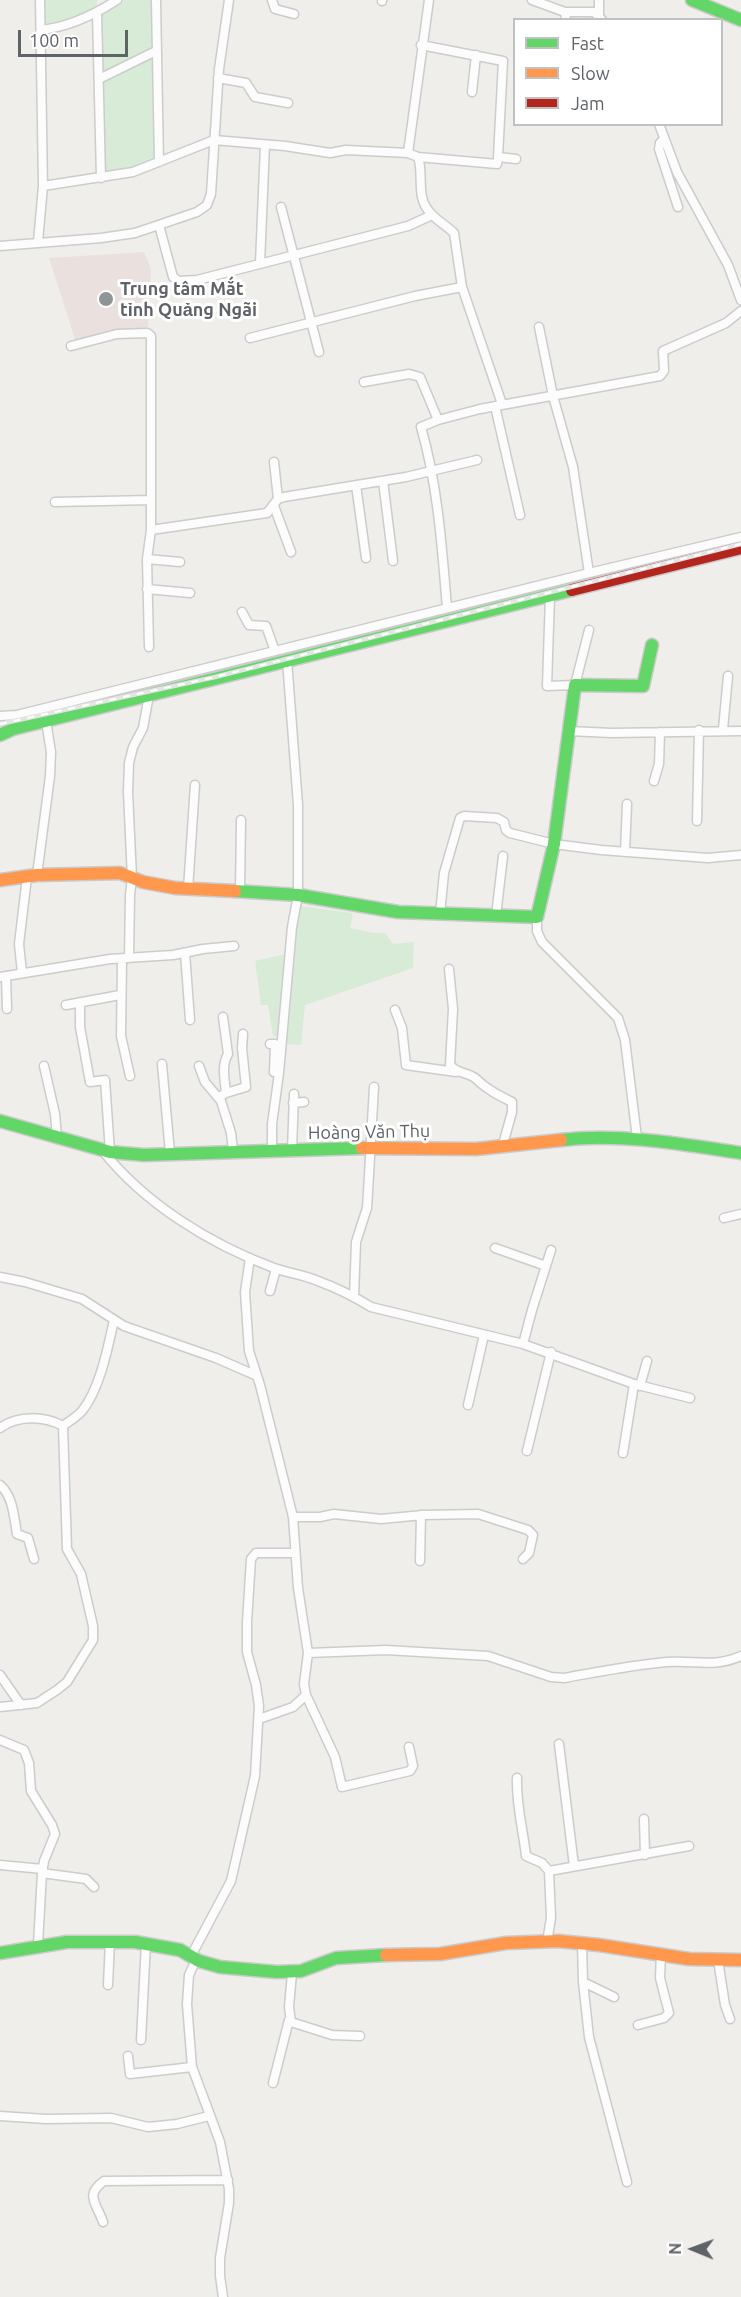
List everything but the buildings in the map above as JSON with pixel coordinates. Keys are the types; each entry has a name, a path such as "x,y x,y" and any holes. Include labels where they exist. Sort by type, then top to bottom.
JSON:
{"street":[{"path":"38,242 43,186 40,0"},
{"path":"41,30 52,29 97,13 117,0"},
{"path":"156,0 159,162"},
{"path":"0,246 135,233 197,212 207,206 211,194 218,78 229,0"},
{"path":"272,0 274,9 294,14"},
{"path":"408,153 421,45 429,0"},
{"path":"532,0 566,16 594,12 601,18"},
{"path":"599,0 601,18"},
{"path":"692,0 741,20"},
{"path":"97,13 101,178"},
{"path":"43,186 133,172 214,140 330,153 346,150 408,153 418,157 497,164 504,62 421,45"},
{"path":"99,79 156,51"},
{"path":"472,92 476,55"},
{"path":"218,78 246,83 255,97 288,103"},
{"path":"660,126 677,172 728,265 741,300"},
{"path":"664,139 659,149 678,207"},
{"path":"260,263 265,145"},
{"path":"418,157 421,167 421,197 424,205 432,215 454,232 462,287 498,405 520,515"},
{"path":"498,159 516,159"},
{"path":"281,207 319,352"},
{"path":"159,225 173,277 179,281 197,280 408,226 432,215"},
{"path":"250,338 415,296 462,287"},
{"path":"447,608 442,545 431,470 421,427 438,420 498,405 660,376 664,371 663,351 726,323 740,314"},
{"path":"539,327 553,396 573,467 589,573"},
{"path":"71,346 117,334 149,333 151,339 151,530 147,559 149,647"},
{"path":"364,382 409,374 420,377 438,420"},
{"path":"151,530 267,513 276,503 477,460"},
{"path":"274,462 276,503 291,552"},
{"path":"383,481 393,561"},
{"path":"356,485 366,558"},
{"path":"55,502 151,500"},
{"path":"0,716 17,715 741,537"},
{"path":"0,735 46,721 287,660 741,548"},
{"path":"147,559 180,562"},
{"path":"147,589 190,592"},
{"path":"550,596 547,686 643,686 652,645"},
{"path":"242,612 249,625 266,626 275,651"},
{"path":"590,630 575,685 554,844 537,917 537,932 542,942 618,1018 625,1040 637,1138"},
{"path":"272,1150 272,1124 279,1073 291,927 298,895 298,805 287,660"},
{"path":"723,729 728,676"},
{"path":"130,1076 121,1036 120,995 132,878 129,763 133,747 147,715 149,696"},
{"path":"22,972 19,944 50,776 51,752 46,721"},
{"path":"568,731 660,732 723,729 741,731"},
{"path":"697,821 699,730"},
{"path":"654,781 659,764 660,732"},
{"path":"189,889 195,786"},
{"path":"625,852 627,804"},
{"path":"440,914 444,873 460,818 464,816 497,818 504,822 506,830 510,833 554,844 708,858 741,855"},
{"path":"240,891 241,820"},
{"path":"496,916 503,856"},
{"path":"0,880 32,876 120,873 175,888 298,895 398,912 537,917"},
{"path":"7,1009 3,976 110,959 185,953 234,946"},
{"path":"185,953 190,1020"},
{"path":"449,969 453,1009 450,1063 457,1072"},
{"path":"66,1005 120,995"},
{"path":"81,1003 80,1027 90,1082 105,1080 106,1150 115,1166 146,1196 186,1224 250,1258 276,1269 319,1281 371,1307 523,1344 637,1385 690,1398"},
{"path":"395,1010 402,1028 406,1065 457,1072 475,1078 480,1085 512,1102 512,1112 502,1148"},
{"path":"223,1017 228,1054 225,1059 223,1095 233,1151"},
{"path":"199,1066 211,1092 223,1095 246,1087 243,1034"},
{"path":"270,1044 275,1044 274,1072 279,1073"},
{"path":"162,1064 170,1153"},
{"path":"44,1066 57,1137"},
{"path":"354,1297 356,1242 367,1208 374,1087"},
{"path":"292,1150 293,1098 304,1102"},
{"name":"Hoàng Văn Thụ","path":"1,1123 106,1150 144,1155 371,1148 502,1148 592,1137 637,1138 741,1153"},
{"path":"724,1218 741,1214"},
{"path":"495,1248 546,1266"},
{"path":"523,1344 551,1250"},
{"path":"250,1258 245,1292 249,1351 260,1385 293,1517 294,1553 308,1653 304,1684 306,1695 335,1757 342,1787 410,1771 413,1766 409,1747"},
{"path":"270,1291 276,1269"},
{"path":"0,1277 82,1299 124,1326 216,1358 255,1375"},
{"path":"63,1426 83,1410 90,1397 103,1364 114,1320"},
{"path":"468,1405 484,1335"},
{"path":"527,1451 550,1352"},
{"path":"623,1453 637,1385 646,1361"},
{"path":"0,1428 9,1422 28,1418 46,1419 63,1426"},
{"path":"0,1707 37,1702 57,1690 67,1682 93,1640 93,1626 81,1574 67,1549 63,1426"},
{"path":"0,1485 5,1489 12,1505 17,1534 28,1538 34,1559"},
{"path":"293,1517 320,1517 334,1514 381,1519 421,1515 478,1514 528,1530 533,1535 533,1540 530,1553 523,1559"},
{"path":"420,1561 421,1515"},
{"path":"223,2297 220,2258 229,2203 228,2180 220,2142 192,2067 187,2004 189,1974 194,1958 231,1881 255,1776 259,1719 256,1685 247,1652 246,1622 251,1559 256,1553 294,1553"},
{"path":"308,1653 386,1650 488,1656 551,1677 564,1678 674,1662 722,1664 741,1656"},
{"path":"0,1675 21,1705"},
{"path":"259,1719 293,1707 306,1695"},
{"path":"0,1740 24,1749 29,1763 30,1787 33,1797 54,1829 54,1839 42,1871 38,1944"},
{"path":"559,1744 574,1866"},
{"path":"517,1778 517,1805 523,1826 526,1856 542,1863 549,1871 551,1918 547,1942"},
{"path":"644,1820 645,1855"},
{"path":"549,1871 688,1846"},
{"path":"0,1865 86,1879 94,1887"},
{"path":"108,1985 110,1941"},
{"path":"0,1953 38,1944 110,1941 146,1943 183,1950 194,1958 231,1969 292,1973 334,1958 462,1952 515,1942 582,1943 684,1958 741,1960"},
{"path":"141,2040 146,1943"},
{"path":"582,1943 583,1982 589,2037 627,2182"},
{"path":"638,2025 664,2018 669,2013 662,1988 661,1953"},
{"path":"718,1960 725,2005 730,2019"},
{"path":"273,2082 289,2020 292,1973"},
{"path":"583,1982 614,1997"},
{"path":"289,2020 296,2025 332,2035 360,2036"},
{"path":"128,2056 130,2074 192,2067"},
{"path":"0,2116 46,2119 111,2118 148,2127 177,2124 209,2116"},
{"path":"103,2222 92,2196 94,2190 104,2181 228,2180"}],"shaded area":[{"name":"Trung tâm Mắt tỉnh Quảng Ngãi","path":"144,252 151,269 148,329 76,342 49,258"}],"green space":[{"path":"37,0 97,0 97,12 118,0 156,0 159,162 154,168 141,175 101,178 97,14 50,33 41,30"},
{"path":"299,906 353,913 350,928 385,933 393,944 414,942 413,968 305,1005 301,1045 287,1044"},
{"path":"286,954 280,1036 273,1036 268,1005 261,1005 255,961"}],"railway":[{"path":"0,724 215,677 741,544"}],"traffic: fast":[{"path":"692,0 741,20"},
{"path":"0,735 13,729 572,590"},
{"path":"235,891 298,895 398,912 537,917 554,844 575,685 643,686 652,645"},
{"path":"0,1121 110,1152 144,1155 362,1148"},
{"path":"561,1140 629,1139 741,1153"},
{"path":"0,1953 67,1942 135,1942 180,1950 199,1961 220,1967 277,1972 301,1971 336,1958 386,1955"}],"traffic: slow":[{"path":"0,880 37,875 120,873 143,882 175,888 235,891"},
{"path":"362,1148 476,1149 561,1140"},
{"path":"386,1955 440,1954 506,1943 558,1941 689,1959 741,1960"}],"traffic: jam":[{"path":"572,590 741,548"}],"place":[{"name":"Trung tâm Mắt tỉnh Quảng Ngãi","path":"106,299"}]}
